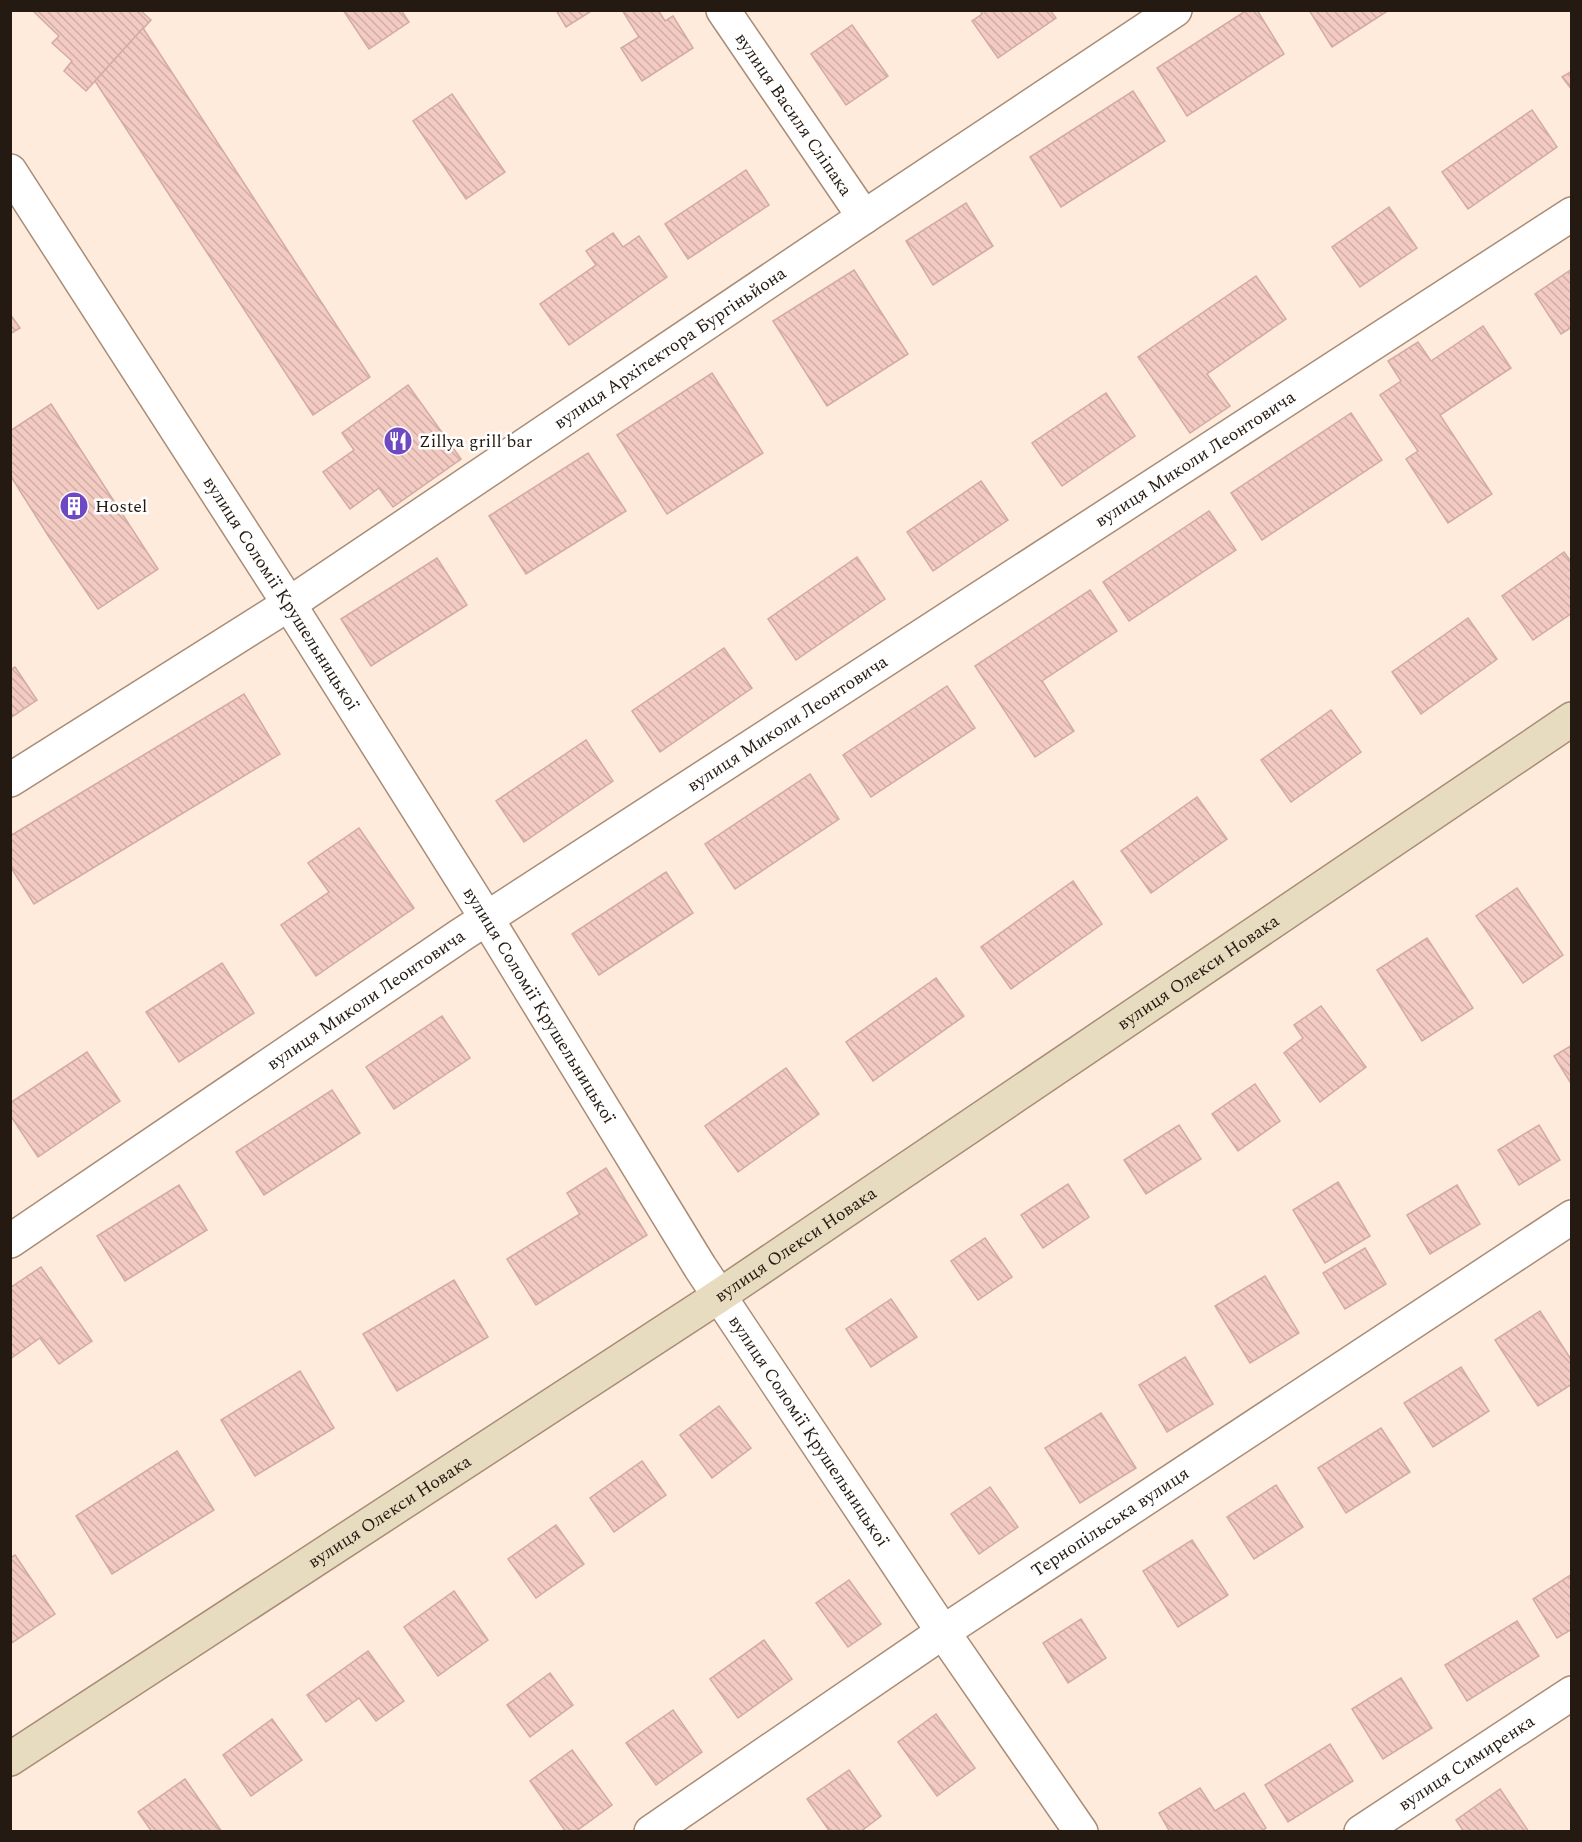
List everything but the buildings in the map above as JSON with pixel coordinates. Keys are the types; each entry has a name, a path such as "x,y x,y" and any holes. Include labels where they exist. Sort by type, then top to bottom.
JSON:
{"main road":[{"name":"вулиця Олекси Новака","path":"10,1759 719,1296 1572,719"}],"street":[{"name":"вулиця Василя Сліпака","path":"723,10 864,217"},
{"name":"вулиця Архітектора Бургіньйона","path":"10,780 289,604 1175,10"},
{"name":"вулиця Соломії Крушельницької","path":"10,171 289,604 487,919 719,1296 943,1632 1081,1832"},
{"name":"вулиця Миколи Леонтовича","path":"10,1241 461,935 1572,214"},
{"name":"Тернопільська вулиця","path":"651,1832 943,1632 1572,1217"},
{"name":"вулиця Симиренка","path":"1361,1832 1572,1693"}],"place":[{"name":"Zillya grill bar","path":"398,441"},
{"name":"Hostel","path":"74,506"}]}
